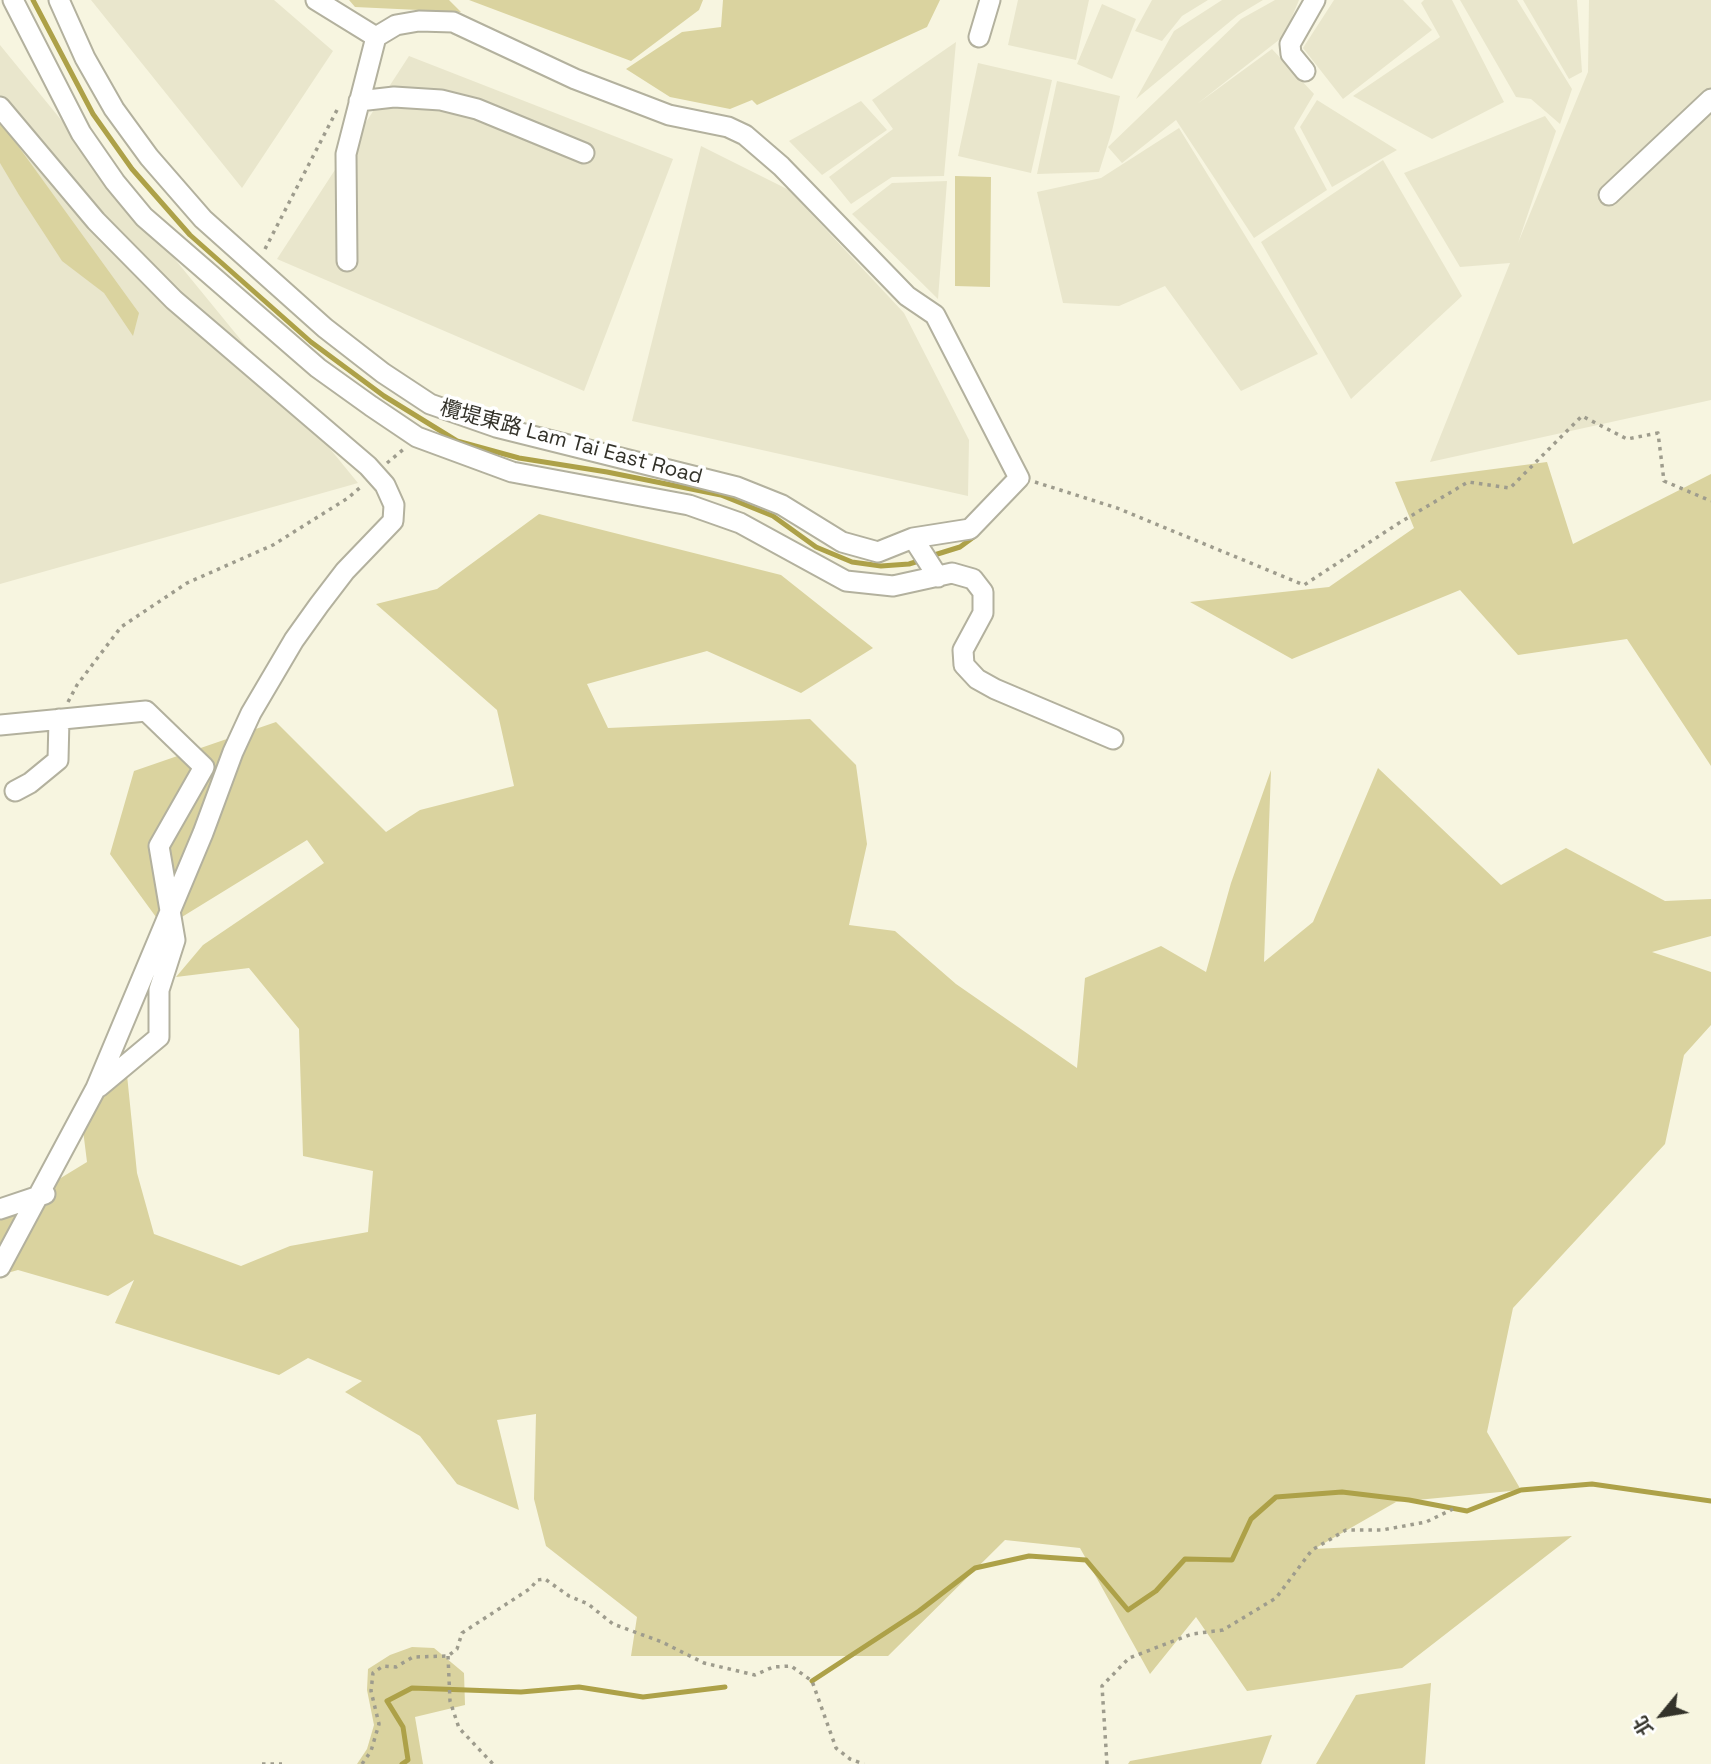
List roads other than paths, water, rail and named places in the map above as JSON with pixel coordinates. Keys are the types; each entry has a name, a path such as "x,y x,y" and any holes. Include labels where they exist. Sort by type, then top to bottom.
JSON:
{"street":[{"path":"13,0 81,133 115,182 145,217 318,368 417,437 512,472 688,505 740,523 846,581 893,586 936,573 952,573 973,579 983,592 983,614 963,650 964,665 976,679 1113,739"},
{"name":"欖堤東路 Lam Tai East Road","path":"59,0 85,58 114,109 149,157 203,219 325,328 383,373 430,404 496,427 737,488 782,505 842,542 878,552 918,545 970,529 1019,478 935,315 907,296 781,166 745,135 728,127 669,115 575,79 453,22 419,21 396,25 376,37"},
{"path":"316,0 376,37 345,154 347,261"},
{"path":"979,37 990,0"},
{"path":"1305,71 1291,54 1290,44 1315,0"},
{"path":"359,101 394,97 441,100 477,109 584,153"},
{"path":"1609,195 1711,99"},
{"path":"0,107 96,221 174,300 368,466 385,485 394,505 393,521 345,571 319,605 288,649 251,713 96,1087 0,1267"},
{"path":"918,545 936,573"},
{"path":"0,725 146,711 204,767 159,846 175,940 159,990 159,1037 96,1089 67,1163 47,1194 0,1209"},
{"path":"15,791 30,783 58,760 59,719"}],"waterway":[{"path":"33,0 93,114 132,169 190,235 311,342 384,396 457,441 519,458 721,495 773,516 816,547 852,562 881,566 922,560"},
{"path":"931,556 960,547 975,536"},
{"path":"812,1681 919,1611 975,1568 1029,1556 1086,1560 1128,1610 1156,1591 1185,1559 1232,1560 1251,1519 1276,1497 1342,1492 1409,1500 1467,1511 1521,1490 1592,1484 1711,1501"},
{"path":"402,1764 408,1760 403,1727 387,1701 412,1688 521,1692 579,1687 643,1697 725,1687"}]}
